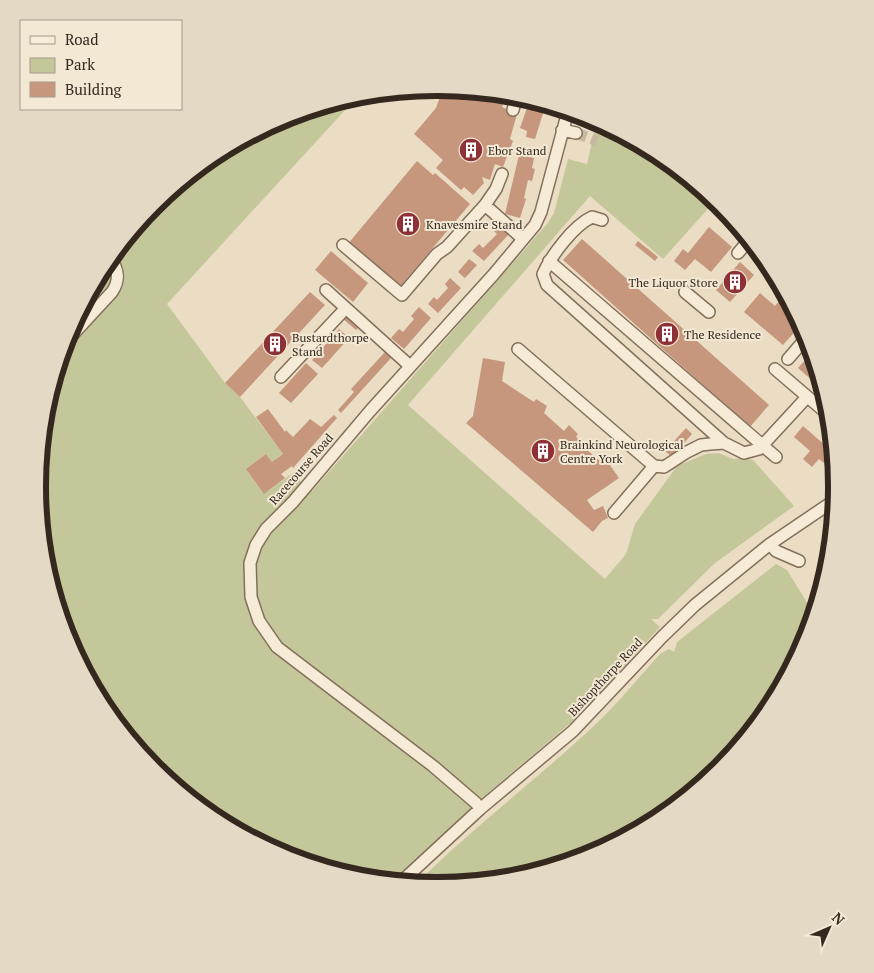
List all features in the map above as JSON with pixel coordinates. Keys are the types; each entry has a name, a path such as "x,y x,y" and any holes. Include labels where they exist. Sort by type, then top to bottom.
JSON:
{"street":[{"path":"514,110 515,104"},
{"name":"Racecourse Road","path":"480,809 476,802 433,766 277,647 259,620 251,597 250,563 256,544 266,529 293,502 370,411 535,225 541,212 566,117"},
{"path":"562,130 576,133"},
{"path":"343,245 402,294 437,254 447,248 485,205 496,189 502,174"},
{"path":"485,205 524,239"},
{"path":"602,220 592,217 584,221 549,261 543,274 547,285 724,443 744,453 759,450 808,396"},
{"path":"738,252 744,245"},
{"path":"549,261 776,457"},
{"path":"82,325 117,284 119,274 114,266"},
{"path":"326,290 410,366"},
{"path":"685,292 709,312"},
{"path":"280,377 346,308"},
{"path":"788,359 801,344"},
{"path":"518,349 654,466 664,467 701,445 724,443"},
{"path":"775,368 819,406"},
{"path":"614,513 654,466"},
{"name":"Bishopthorpe Road","path":"408,876 480,809 573,731 682,616 770,544 827,505"},
{"path":"770,544 776,551 799,561"}],"green space":[{"path":"349,106 167,304 225,383 240,397 283,454 272,462 266,454 246,469 264,494 294,472 301,482 312,491 547,224 554,213 568,159 587,164 595,129 632,148 675,176 710,207 663,259 590,196 408,405 605,579 626,554 635,524 677,466 706,454 719,453 733,459 753,460 794,506 715,563 658,619 651,619 660,627 580,715 476,803 402,875 361,870 311,857 287,848 242,825 199,797 179,780 143,744 112,704 76,636 67,612 54,563 47,512 46,486 47,461 54,410 67,361 76,337 112,269 143,229 199,176 242,148 287,125 311,116"},
{"path":"776,564 787,570 809,606 798,636 762,704 731,744 675,797 610,837 563,857 513,870 488,874 424,876 598,722 660,654 669,649 674,652 677,642"}],"building":[{"name":"Ebor Stand","path":"440,96 463,97 504,102 502,107 517,114 510,139 513,141 503,167 495,164 490,180 482,177 484,183 473,195 464,187 461,190 436,168 443,160 414,134 436,108"},
{"path":"527,106 544,111 535,139 526,137 527,131 520,128"},
{"path":"524,150 530,151 529,157 534,158 532,168 535,169 532,181 528,180 524,198 526,199 520,218 505,214 519,155 523,156"},
{"name":"Knavesmire Stand","path":"417,161 433,175 435,173 470,204 399,288 347,245"},
{"path":"497,222 510,233 484,261 472,251 479,244 483,248 497,234 491,228"},
{"path":"709,227 732,247 711,272 695,259 685,270 674,261 683,249 688,253"},
{"name":"The Residence","path":"582,239 769,405 750,427 563,260"},
{"path":"638,241 658,257 655,261 635,245"},
{"path":"331,251 368,283 353,302 315,270"},
{"path":"469,259 477,265 465,278 458,272"},
{"name":"The Liquor Store","path":"740,262 754,275 730,302 716,290"},
{"path":"450,278 461,288 438,313 428,304 434,297 437,300 448,288 445,284"},
{"name":"Bustardthorpe Stand","path":"310,292 325,305 240,397 225,383"},
{"path":"760,293 775,306 780,300 795,331 783,345 744,312"},
{"path":"419,307 431,318 404,349 391,338 399,329 403,332 414,319 411,316"},
{"path":"346,314 360,326 356,330 342,318"},
{"path":"339,329 349,338 322,368 312,360"},
{"path":"385,352 391,358 341,413 338,410 354,392 351,389"},
{"name":"Brainkind Neurological Centre York","path":"483,358 505,362 502,381 534,402 536,399 547,406 544,413 564,431 569,425 578,434 576,437 582,442 580,444 600,461 605,458 619,478 587,500 594,510 603,506 608,518 602,521 593,532 466,423 473,416"},
{"path":"806,359 813,381 798,368"},
{"path":"306,363 318,374 291,403 279,393"},
{"path":"268,409 285,432 286,430 293,437 310,419 321,427 334,415 337,418 293,468 292,466 281,474 285,478 264,494 246,469 266,454 272,462 283,454 256,417"},
{"path":"803,426 825,445 827,466 819,459 812,467 803,459 810,451 794,437"},
{"path":"686,428 692,434 672,457 665,451"}],"tunnel":[{"path":"576,133 597,141"}],"place":[{"name":"Ebor Stand","path":"471,150"},
{"name":"Knavesmire Stand","path":"408,224"},
{"name":"The Liquor Store","path":"735,282"},
{"name":"The Residence","path":"667,334"},
{"name":"Bustardthorpe Stand","path":"275,344"},
{"name":"Brainkind Neurological Centre York","path":"543,451"}]}
